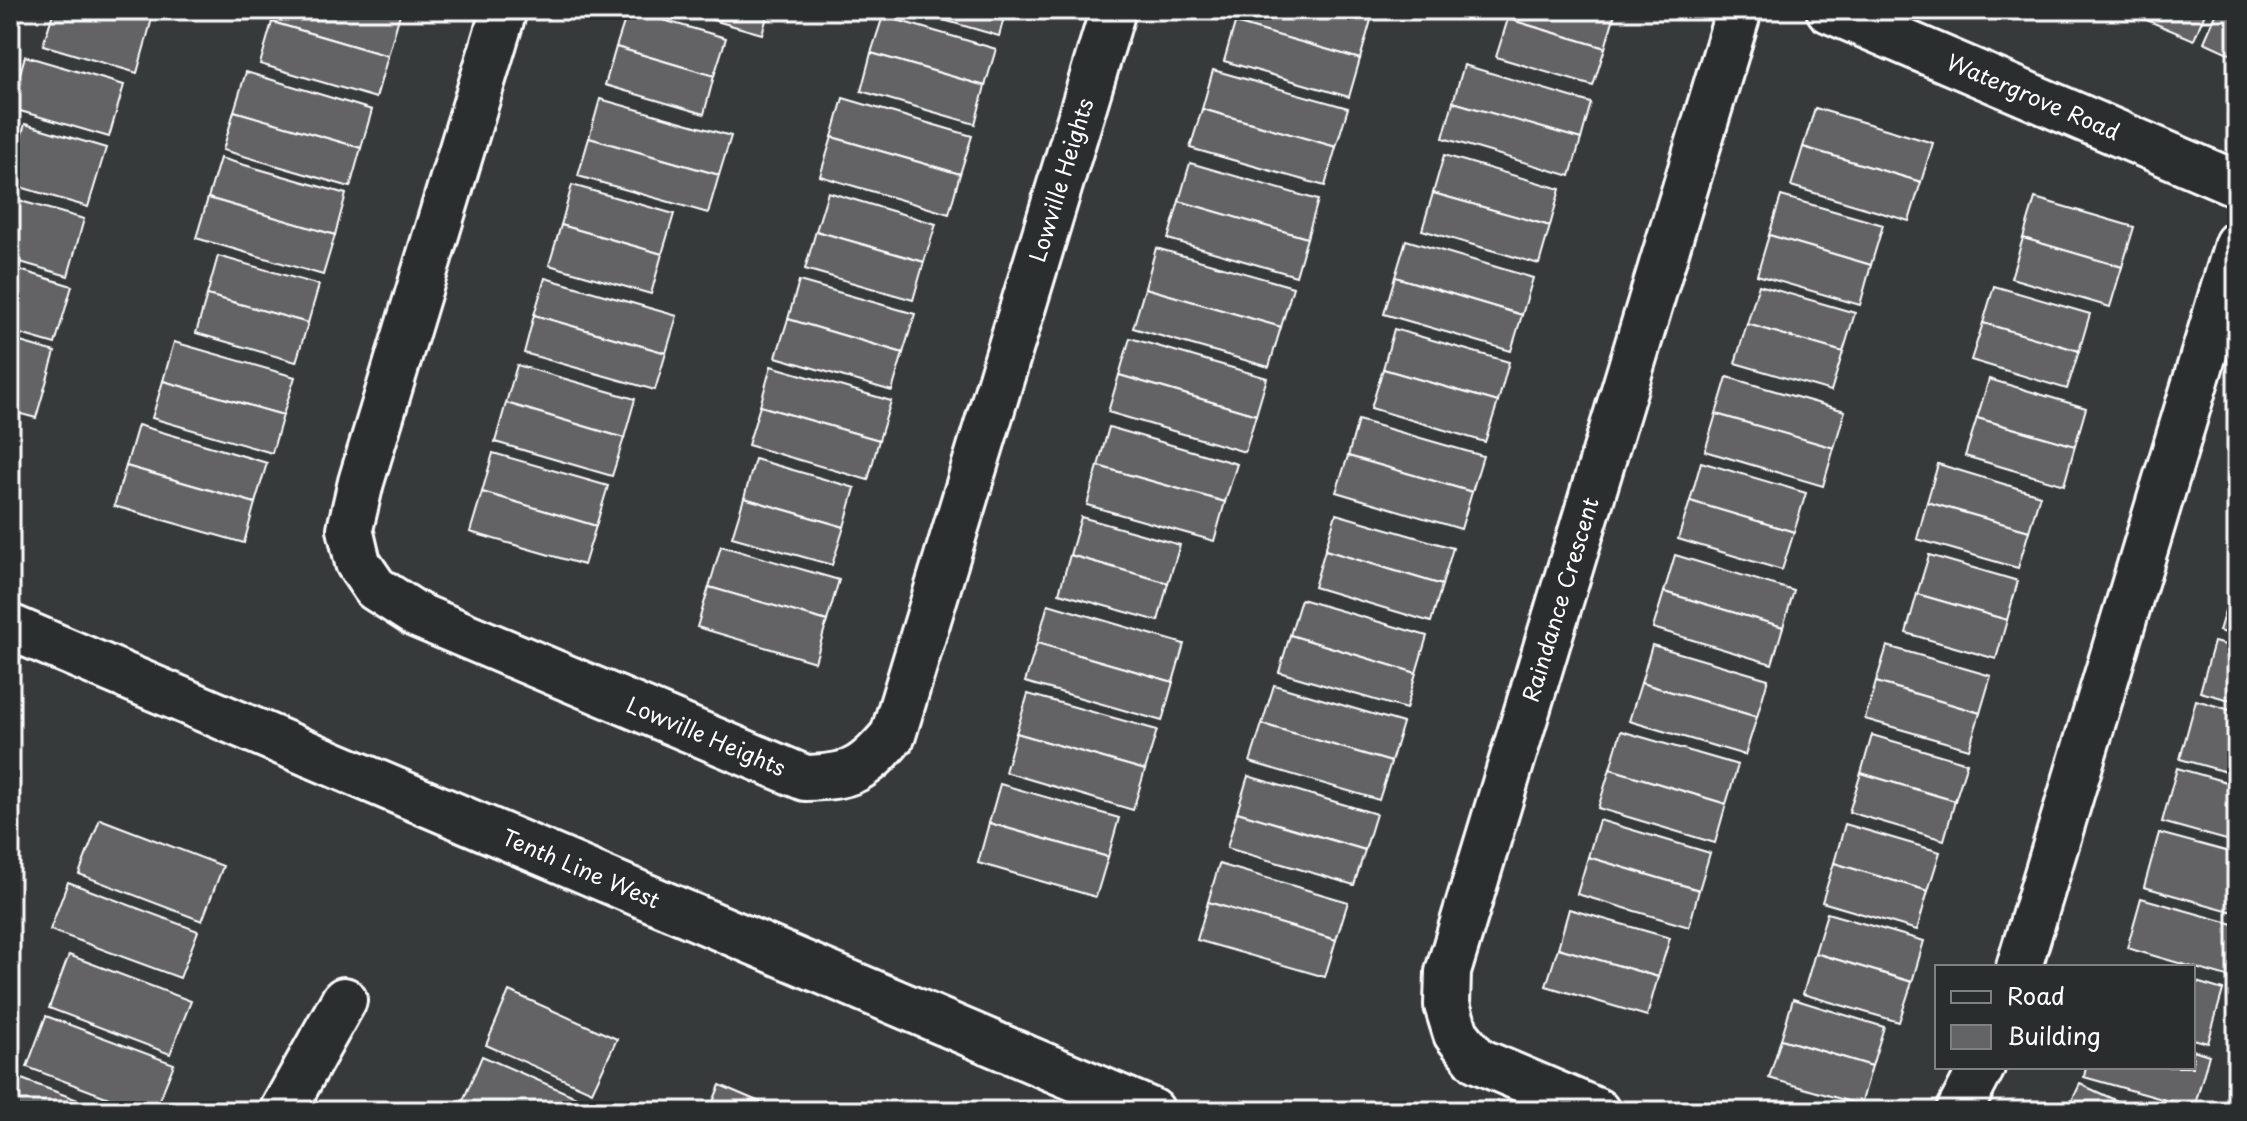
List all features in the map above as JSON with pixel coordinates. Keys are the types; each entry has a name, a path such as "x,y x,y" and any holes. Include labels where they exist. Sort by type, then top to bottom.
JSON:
{"street":[{"name":"Lowville Heights","path":"504,10 361,482 350,529 358,563 375,588 417,615 805,778 838,777 870,762 893,735 1113,10"},
{"name":"Raindance Crescent","path":"1597,1111 1477,1060 1456,1034 1447,1005 1448,972 1739,10"},
{"name":"Watergrove Road","path":"1829,10 2237,184"},
{"path":"2020,965 2237,244"},
{"name":"Tenth Line West","path":"10,627 1152,1111"},
{"path":"282,1111 344,1000"},
{"path":"1959,1111 1981,1069"}],"building":[{"path":"54,10 135,10 153,15 137,73 43,45"},
{"path":"276,10 386,10 400,14 388,56 272,22"},
{"path":"628,10 726,38 714,76 616,47"},
{"path":"677,10 769,10 762,34"},
{"path":"909,10 1006,10 999,36"},
{"path":"1239,10 1336,10 1371,20 1360,59 1235,23"},
{"path":"1510,10 1616,10 1605,48 1508,19"},
{"path":"2140,10 2206,10 2194,40 2137,16"},
{"path":"2218,10 2237,10 2237,57 2204,42"},
{"path":"883,16 996,49 985,86 871,53"},
{"path":"1508,19 1605,48 1593,86 1496,57"},
{"path":"272,22 388,56 376,98 260,64"},
{"path":"1235,23 1360,59 1349,97 1224,61"},
{"path":"616,47 714,76 704,114 605,85"},
{"path":"871,53 985,86 975,124 861,91"},
{"path":"25,56 124,85 109,137 10,108"},
{"path":"1464,65 1591,103 1581,139 1453,102"},
{"path":"1213,70 1348,108 1336,147 1202,109"},
{"path":"246,72 372,110 361,148 234,111"},
{"path":"843,98 972,136 960,174 832,137"},
{"path":"600,99 731,136 719,175 589,138"},
{"path":"1453,102 1581,139 1570,176 1443,138"},
{"path":"1815,108 1933,143 1921,182 1803,147"},
{"path":"1202,109 1336,147 1325,186 1190,148"},
{"path":"234,111 361,148 350,187 223,150"},
{"path":"25,124 106,148 88,207 10,184 10,173"},
{"path":"832,137 960,174 949,214 820,176"},
{"path":"589,138 719,175 708,213 578,176"},
{"path":"1803,147 1921,182 1909,221 1791,186"},
{"path":"1444,155 1560,189 1550,226 1433,193"},
{"path":"220,158 346,194 335,235 208,198"},
{"path":"1190,163 1318,200 1307,238 1179,201"},
{"path":"572,185 674,214 662,254 561,225"},
{"path":"828,192 936,224 924,262 816,231"},
{"path":"1433,193 1550,226 1539,264 1422,230"},
{"path":"1781,196 1883,225 1871,265 1769,235"},
{"path":"10,198 84,219 68,276 10,259"},
{"path":"208,198 335,235 323,275 196,238"},
{"path":"2035,198 2134,227 2122,267 2023,238"},
{"path":"1179,201 1307,238 1296,276 1168,239"},
{"path":"561,225 662,254 651,294 549,265"},
{"path":"816,231 924,262 913,300 805,269"},
{"path":"1769,235 1871,265 1860,305 1757,275"},
{"path":"2023,238 2122,267 2110,307 2011,278"},
{"path":"1406,240 1533,278 1522,315 1395,277"},
{"path":"1156,248 1293,287 1281,327 1145,288"},
{"path":"218,256 319,285 308,323 207,295"},
{"path":"10,267 72,286 55,344 10,331"},
{"path":"1395,277 1522,315 1511,351 1384,314"},
{"path":"545,278 677,316 666,353 534,315"},
{"path":"799,281 915,314 903,353 788,319"},
{"path":"1759,285 1855,313 1843,352 1747,324"},
{"path":"1994,286 2090,314 2079,351 1983,323"},
{"path":"1145,288 1281,327 1269,367 1133,328"},
{"path":"207,295 308,323 296,362 196,333"},
{"path":"534,315 666,353 655,390 524,353"},
{"path":"788,319 903,353 892,391 776,357"},
{"path":"1983,323 2079,351 2067,389 1971,360"},
{"path":"1747,324 1843,352 1831,391 1735,363"},
{"path":"1394,329 1509,362 1498,402 1383,369"},
{"path":"1130,338 1267,378 1256,415 1119,375"},
{"path":"10,339 55,352 36,418 10,411"},
{"path":"174,342 295,377 283,415 163,381"},
{"path":"517,365 635,399 624,438 506,403"},
{"path":"771,366 891,401 879,440 760,406"},
{"path":"1383,369 1498,402 1485,442 1371,408"},
{"path":"1119,375 1256,415 1245,452 1108,412"},
{"path":"1727,377 1845,411 1834,448 1716,414"},
{"path":"1989,379 2086,408 2075,446 1977,418"},
{"path":"163,381 283,415 272,453 152,418"},
{"path":"506,403 624,438 612,476 495,442"},
{"path":"760,406 879,440 868,480 748,445"},
{"path":"1716,414 1834,448 1823,486 1705,451"},
{"path":"1977,418 2075,446 2064,485 1965,456"},
{"path":"1358,420 1483,456 1472,492 1348,456"},
{"path":"138,425 267,463 255,503 126,466"},
{"path":"1109,427 1237,464 1225,502 1098,466"},
{"path":"493,453 608,486 596,526 482,492"},
{"path":"1348,456 1472,492 1461,529 1336,492"},
{"path":"755,459 855,488 844,527 744,498"},
{"path":"1701,462 1806,493 1794,532 1690,501"},
{"path":"1938,464 2040,495 2029,531 1927,502"},
{"path":"126,466 255,503 244,543 114,506"},
{"path":"1098,466 1225,502 1214,541 1087,505"},
{"path":"482,492 596,526 584,565 470,532"},
{"path":"744,498 844,527 832,565 732,537"},
{"path":"1690,501 1794,532 1782,570 1678,539"},
{"path":"1927,502 2029,531 2018,568 1917,539"},
{"path":"1336,514 1453,548 1442,585 1325,550"},
{"path":"1081,517 1180,545 1168,583 1070,555"},
{"path":"721,546 839,580 827,621 709,587"},
{"path":"1325,550 1442,585 1431,622 1314,587"},
{"path":"1070,555 1168,583 1158,621 1059,593"},
{"path":"1675,555 1794,591 1783,627 1664,592"},
{"path":"1929,555 2018,581 2007,620 1917,594"},
{"path":"2234,580 2237,581 2237,636 2219,631"},
{"path":"709,587 827,621 815,662 697,627"},
{"path":"1664,592 1783,627 1772,664 1653,628"},
{"path":"1917,594 2007,620 1996,659 1906,633"},
{"path":"1301,599 1427,636 1416,673 1290,635"},
{"path":"1048,604 1184,644 1173,682 1037,643"},
{"path":"1290,635 1416,673 1406,709 1279,672"},
{"path":"2214,642 2237,648 2237,702 2200,692"},
{"path":"1037,643 1173,682 1162,721 1025,682"},
{"path":"1652,645 1768,679 1757,717 1641,683"},
{"path":"1887,646 1991,676 1980,713 1876,682"},
{"path":"1876,682 1980,713 1969,749 1865,719"},
{"path":"1641,683 1757,717 1745,755 1629,721"},
{"path":"1274,685 1403,723 1391,762 1262,724"},
{"path":"1028,694 1157,730 1145,770 1016,733"},
{"path":"2196,700 2237,712 2237,775 2180,759"},
{"path":"1262,724 1391,762 1379,800 1250,762"},
{"path":"1621,731 1738,765 1726,804 1610,769"},
{"path":"1016,733 1145,770 1133,810 1005,772"},
{"path":"1872,735 1967,763 1955,801 1861,773"},
{"path":"2177,768 2237,785 2237,843 2162,822"},
{"path":"1610,769 1726,804 1715,843 1598,808"},
{"path":"1861,773 1955,801 1944,840 1849,812"},
{"path":"1248,776 1376,814 1365,850 1237,812"},
{"path":"1000,784 1119,818 1108,857 989,823"},
{"path":"1237,812 1365,850 1354,885 1227,848"},
{"path":"100,819 223,866 202,921 79,874"},
{"path":"1599,820 1710,853 1699,890 1588,857"},
{"path":"989,823 1108,857 1096,897 978,863"},
{"path":"1845,824 1940,852 1928,891 1834,863"},
{"path":"2159,833 2237,854 2237,913 2144,887"},
{"path":"1588,857 1699,890 1689,927 1577,894"},
{"path":"1834,863 1928,891 1917,930 1822,902"},
{"path":"1219,864 1348,902 1336,940 1208,902"},
{"path":"68,882 198,931 180,978 50,930"},
{"path":"2141,898 2237,925 2237,980 2195,968 2195,965 2127,948"},
{"path":"1208,902 1336,940 1325,977 1197,940"},
{"path":"1569,909 1670,938 1658,977 1558,948"},
{"path":"1827,913 1924,941 1912,982 1815,953"},
{"path":"1558,948 1658,977 1647,1016 1546,986"},
{"path":"1815,953 1912,982 1899,1022 1803,994"},
{"path":"69,955 191,1001 170,1054 49,1008"},
{"path":"2195,982 2223,990 2208,1043 2195,1040"},
{"path":"509,991 617,1039 592,1092 486,1045"},
{"path":"1793,999 1884,1027 1872,1066 1781,1039"},
{"path":"46,1016 174,1064 155,1111 143,1111 27,1067"},
{"path":"1781,1039 1872,1066 1861,1105 1769,1078"},
{"path":"2195,1051 2209,1055 2194,1108 2084,1077 2086,1069 2195,1069"},
{"path":"482,1056 599,1107 597,1111 459,1110"},
{"path":"19,1078 107,1111 10,1111"},
{"path":"2080,1084 2139,1111 2067,1111"},
{"path":"720,1085 781,1111 709,1111"}]}
